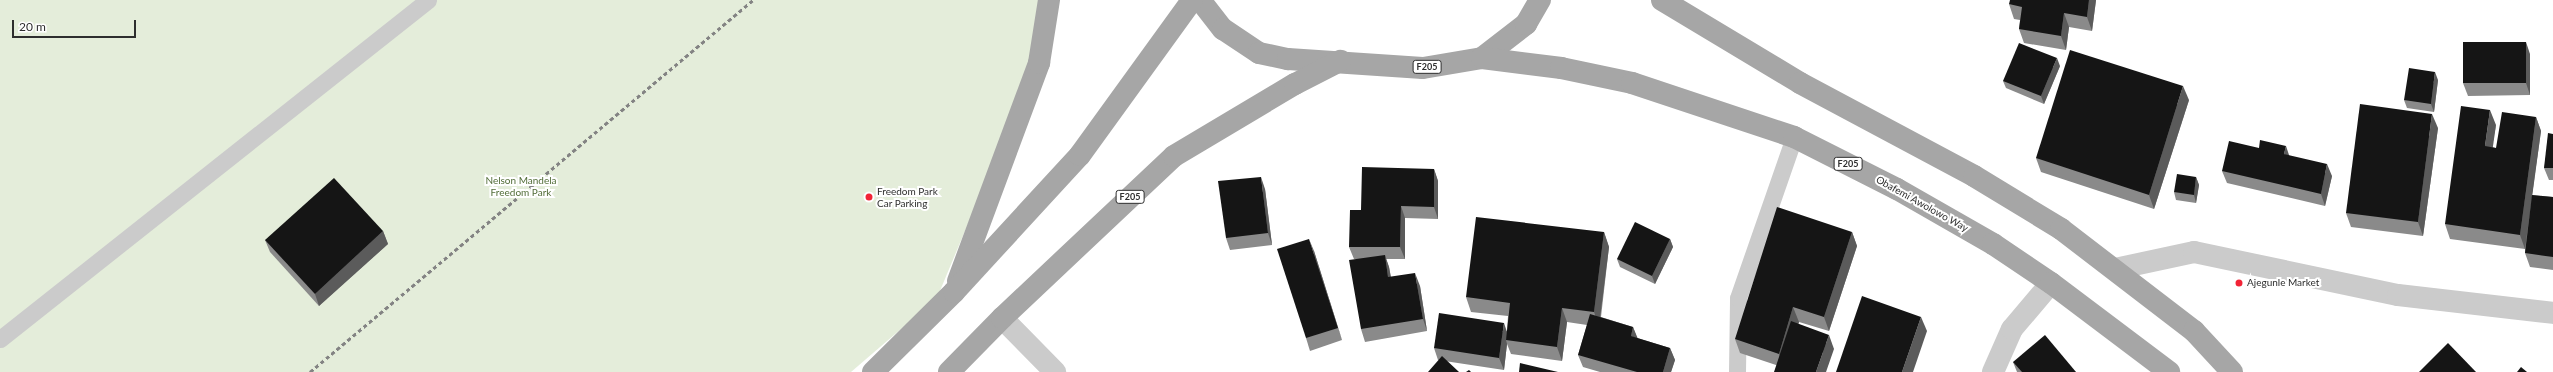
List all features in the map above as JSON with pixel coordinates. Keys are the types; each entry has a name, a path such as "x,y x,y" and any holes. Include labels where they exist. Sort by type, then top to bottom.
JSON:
{"main road":[{"path":"954,292 1039,63 1049,0"},
{"path":"873,372 954,292 1080,155 1192,0"},
{"name":"F205","path":"1200,0 1223,29 1260,53 1288,59 1340,61 1423,68 1482,58 1526,24 1540,0"},
{"path":"1662,0 1800,83 1974,176 2061,229 2115,269 2194,332 2232,372"},
{"name":"Obafemi Awolowo Way","path":"1482,58 1561,68 1632,83 1794,137 1904,193 1993,244 2052,283 2169,372"},
{"name":"F205","path":"949,372 1002,318 1174,156 1295,84 1340,61"}],"street":[{"path":"2115,269 2194,252 2398,295 2553,313"},
{"path":"1993,372 2012,329 2052,283"},
{"path":"1002,318 1054,372"}],"lane":[{"path":"0,339 428,0"},
{"path":"1737,372 1738,298 1794,137"}],"green space":[{"name":"Nelson Mandela Freedom Park","path":"0,0 1043,0 1035,63 937,298 851,372 0,372"}],"building":[{"path":"2010,0 2089,0 2087,17 2064,13 2061,36 2019,29 2022,7 2009,4"},
{"path":"2463,42 2526,42 2526,83 2463,83"},
{"path":"2019,43 2057,58 2041,96 2003,81"},
{"path":"2070,50 2183,86 2149,195 2036,158"},
{"path":"2409,68 2435,72 2431,104 2404,100"},
{"path":"2360,104 2432,114 2418,222 2346,213"},
{"path":"2461,106 2490,110 2485,146 2496,148 2502,112 2536,117 2520,235 2445,224"},
{"path":"2548,133 2553,134 2553,168 2544,168"},
{"path":"2260,140 2286,146 2284,154 2327,164 2321,194 2222,171 2229,141 2259,148"},
{"path":"1362,167 1434,169 1434,207 1401,206 1400,247 1349,247 1350,210 1361,210"},
{"path":"2177,174 2196,177 2194,195 2174,192"},
{"path":"1261,177 1268,233 1226,238 1218,181"},
{"path":"334,178 383,231 315,294 265,240"},
{"path":"2532,195 2553,197 2553,257 2525,253"},
{"path":"1777,207 1852,232 1824,317 1793,307 1779,354 1735,339"},
{"path":"1476,217 1604,232 1594,312 1562,308 1557,347 1506,340 1510,303 1466,297"},
{"path":"1635,222 1670,239 1652,276 1617,259"},
{"path":"1309,239 1338,328 1306,338 1277,249"},
{"path":"1385,255 1388,277 1415,273 1423,319 1361,329 1349,260"},
{"path":"1862,296 1921,317 1902,372 1836,372"},
{"path":"1439,313 1504,323 1499,358 1434,348"},
{"path":"1590,314 1633,327 1631,336 1670,348 1663,372 1637,372 1578,355"},
{"path":"1791,321 1829,335 1816,372 1774,372"},
{"path":"2045,335 2076,372 2022,372 2013,362"},
{"path":"2448,343 2476,372 2419,372"},
{"path":"1442,356 1459,372 1428,372"},
{"path":"1520,363 1558,372 1519,372"},
{"path":"2521,367 2527,372 2517,372"}],"railway":[{"path":"310,372 753,0"}],"place":[{"name":"Freedom Park Car Parking","path":"869,197"},
{"name":"Ajegunle Market","path":"2239,283"}]}
